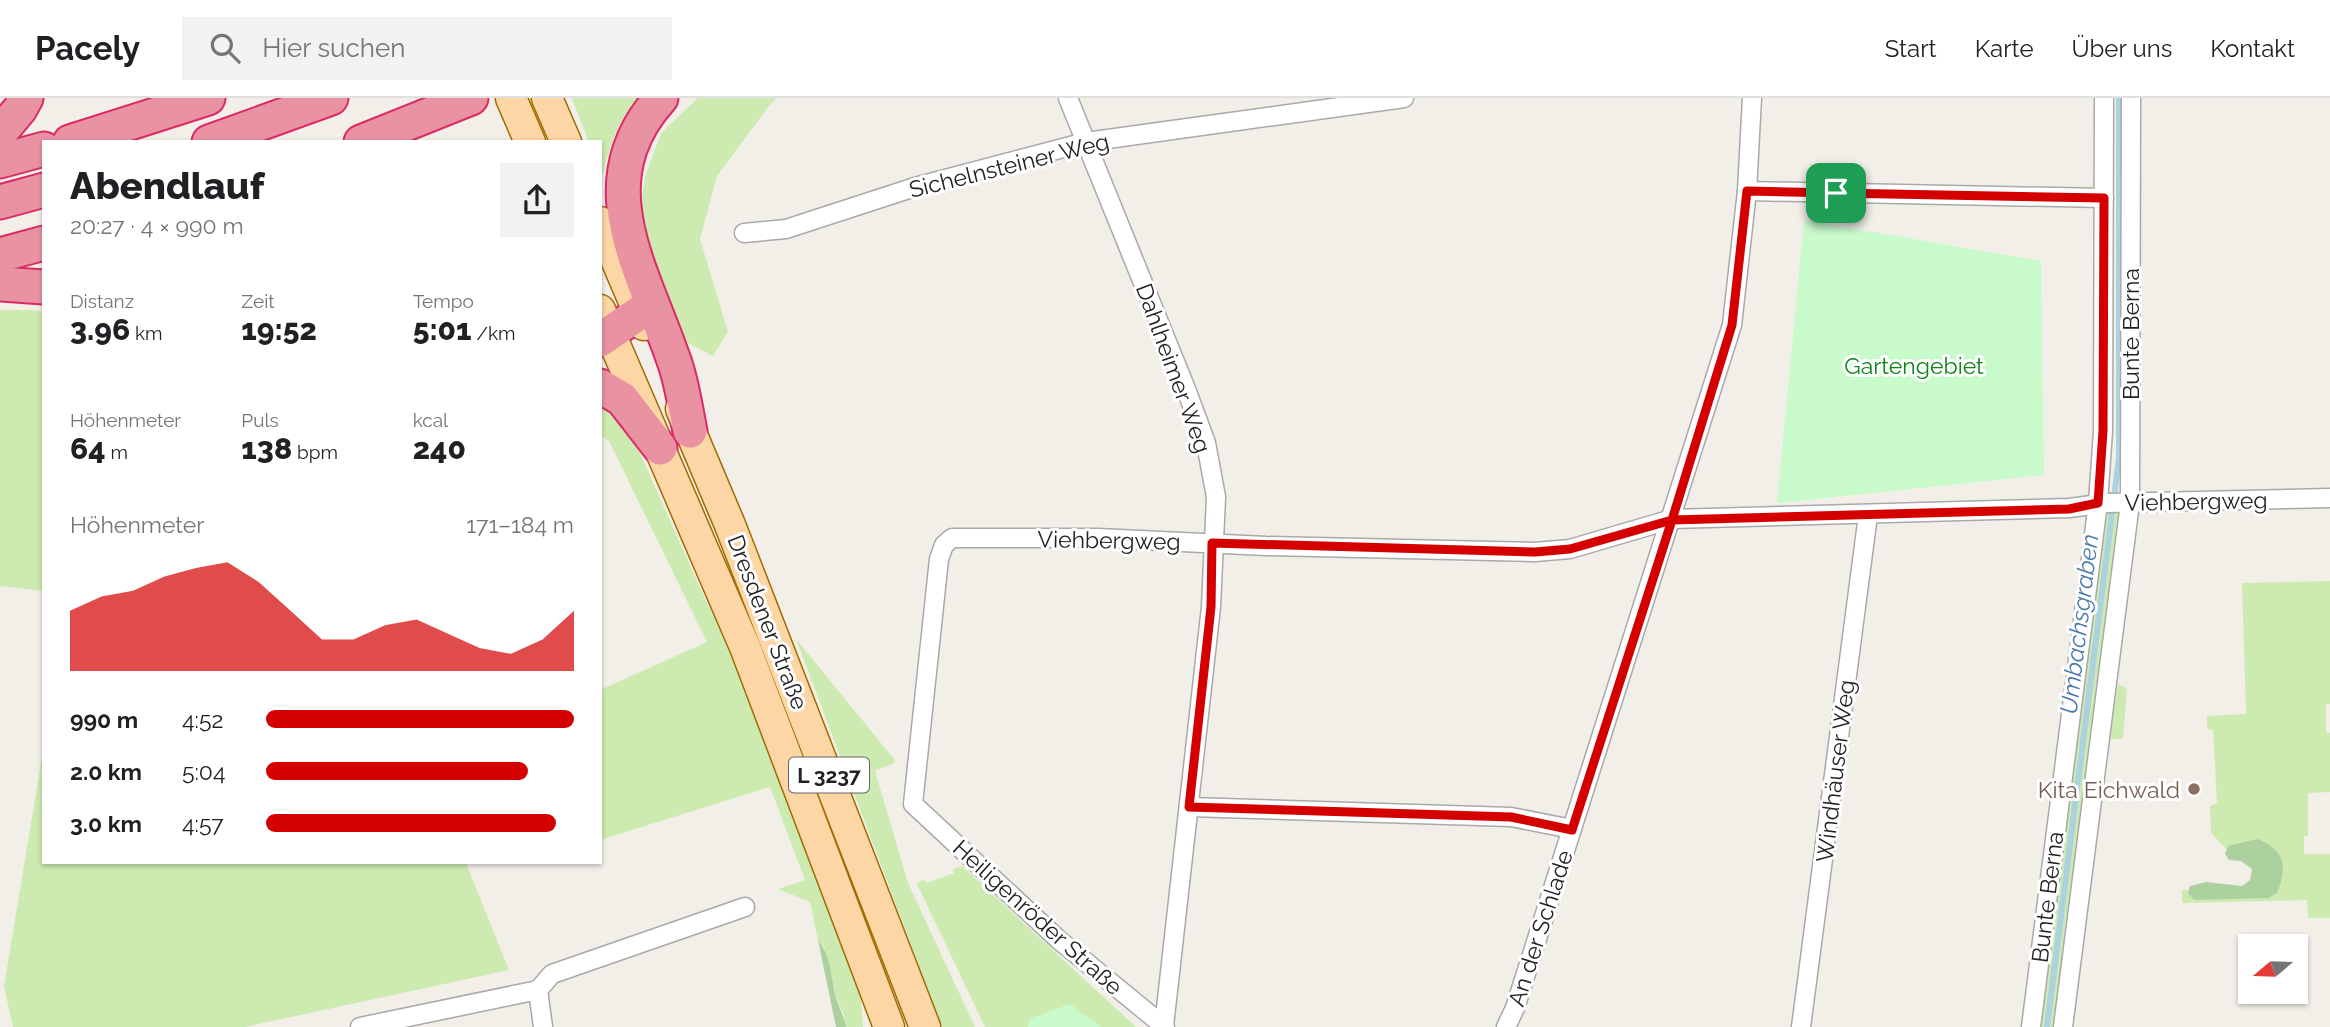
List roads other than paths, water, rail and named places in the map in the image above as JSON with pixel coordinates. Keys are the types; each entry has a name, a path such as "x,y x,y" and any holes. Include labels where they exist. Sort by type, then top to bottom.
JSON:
{"highway":[{"path":"0,133 26,98"},
{"path":"76,140 208,98"},
{"path":"215,140 331,98"},
{"path":"366,140 471,98"},
{"path":"661,98 632,140 623,174 622,208 629,240 675,361 691,431"},
{"path":"388,140 439,112"},
{"path":"0,161 42,150"},
{"path":"0,202 42,191"},
{"path":"0,255 42,244"},
{"path":"0,284 42,287"},
{"path":"604,328 639,313"},
{"path":"602,387 622,400 660,448"}],"main road":[{"path":"511,98 529,139"},
{"name":"Dresdener Straße","path":"602,227 691,431 812,733 925,1027"},
{"name":"Dresdener Straße","path":"604,328 660,448 744,647 889,1027"}],"street":[{"name":"Dahlheimer Weg","path":"1068,98 1206,443 1216,497 1211,607 1173,927 1165,1026"},
{"name":"Sichelnsteiner Weg","path":"744,233 786,229 915,187 1086,142 1320,104 1404,98"},
{"name":"An der Schlade","path":"1506,1027 1515,1008 1732,325 1747,191 1752,98"},
{"name":"Bunte Berna","path":"2031,1027 2114,503 2103,431 2104,98"},
{"name":"Bunte Berna","path":"2063,1027 2114,503 2131,98"},
{"path":"1747,191 2104,198"},
{"name":"Viehbergweg","path":"914,804 939,559 944,545 952,538 1098,538 1535,552 1570,549 1672,520 2069,509 2114,503 2330,498"},
{"name":"Windhäuser Weg","path":"1801,1027 1868,514"},
{"name":"Heiligenröder Straße","path":"914,804 1059,940 1165,1026"},
{"path":"1189,807 1511,817 1572,830"},
{"path":"360,1027 538,990 552,974 745,907"},
{"path":"538,990 543,1027"}],"waterway":[{"name":"Umbachsgraben","path":"2047,1027 2119,458 2119,98"}],"place":[{"name":"Kita Eichwald","path":"2194,789"}],"park label":[{"name":"Gartengebiet","path":"1914,365"}]}
